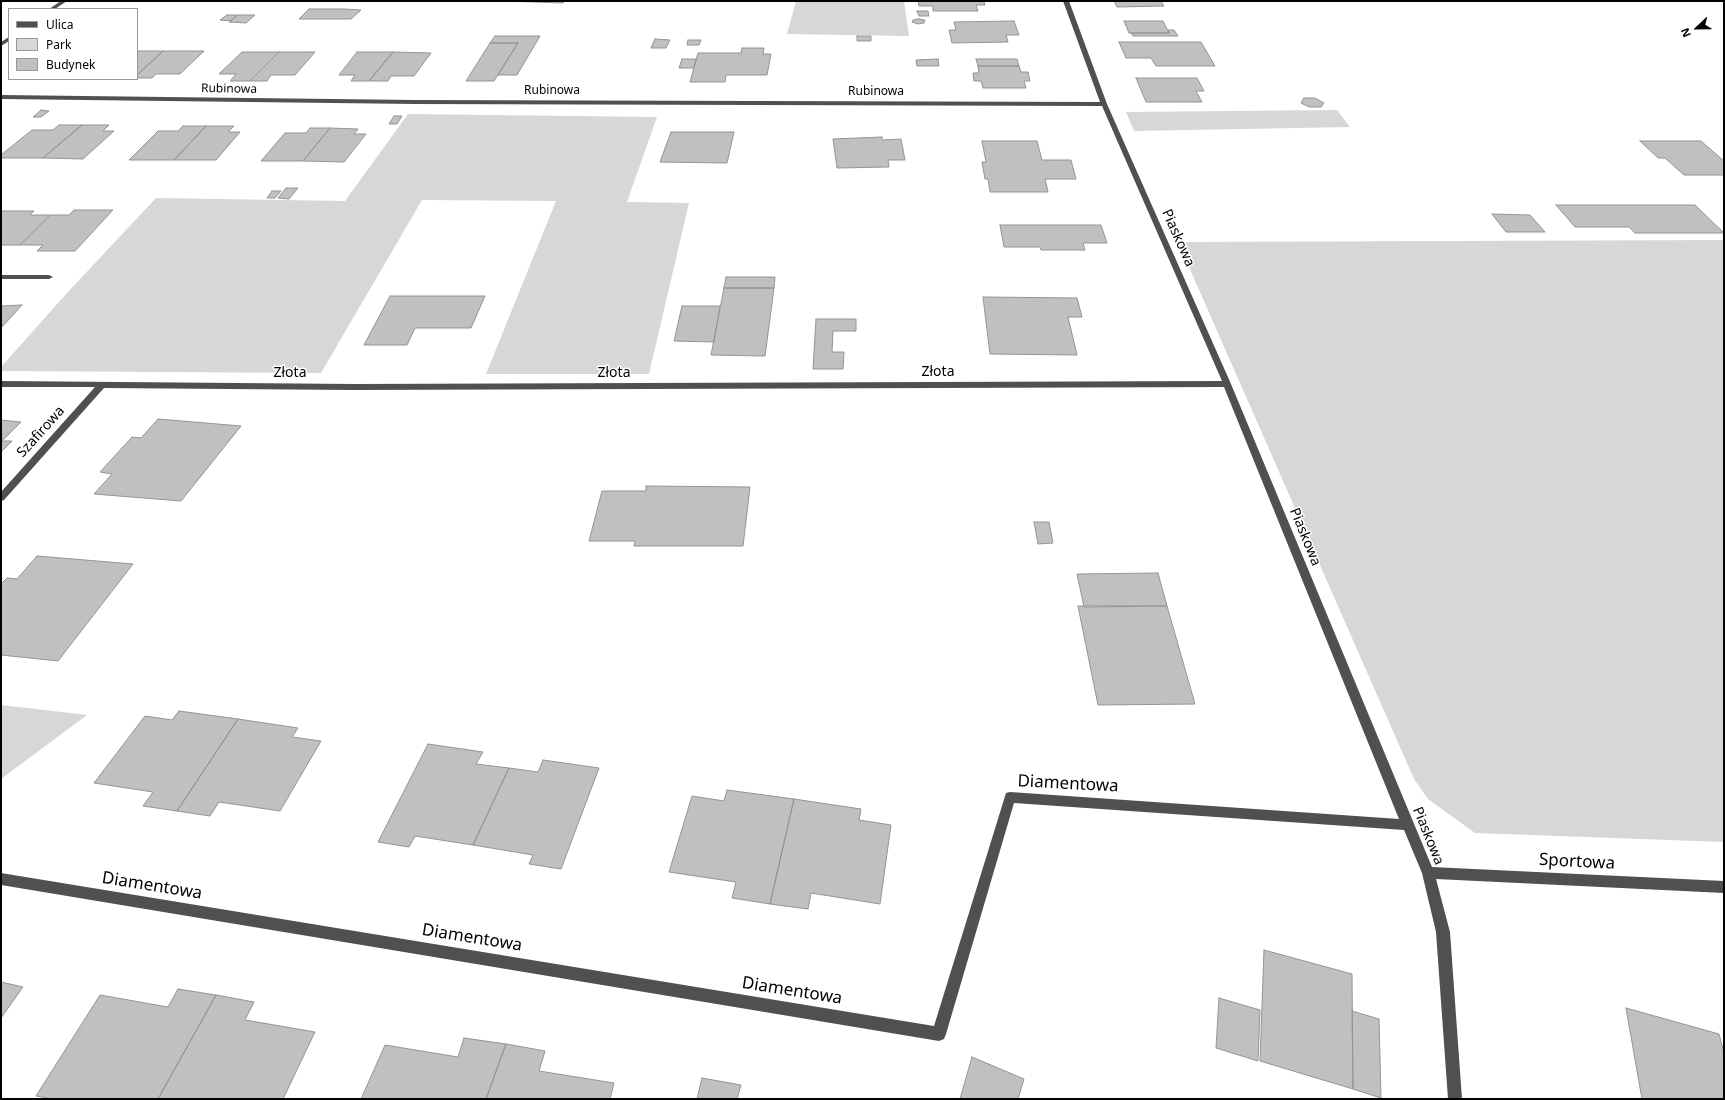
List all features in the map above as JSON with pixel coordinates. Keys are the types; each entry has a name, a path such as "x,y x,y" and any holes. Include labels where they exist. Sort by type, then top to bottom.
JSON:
{"street":[{"path":"54,8 64,1"},
{"name":"Piaskowa","path":"1066,1 1104,104 1227,384 1428,873 1443,932 1455,1099"},
{"name":"Rubinowa","path":"1,97 422,102 1104,104"},
{"path":"1,276 50,276"},
{"name":"Złota","path":"1,384 402,387 1227,384"},
{"name":"Szafirowa","path":"1,498 102,385"},
{"name":"Diamentowa","path":"1,879 938,1034 1010,797 1408,825"},
{"name":"Sportowa","path":"1428,873 1724,886"}],"green space":[{"path":"796,1 904,1 909,36 787,34"},
{"path":"1337,110 1350,127 1134,131 1126,112"},
{"path":"408,114 657,117 627,202 689,203 649,374 486,374 556,201 422,200 321,373 1,371 1,367 67,293 156,198 345,201"},
{"path":"1724,240 1724,842 1475,833 1428,799 1414,779 1178,242"},
{"path":"1,705 87,715 1,779"}],"building":[{"path":"504,1 564,1 563,3"},
{"path":"918,1 984,1 985,5 976,5 978,11 933,11 933,6 919,6"},
{"path":"1114,1 1161,1 1164,6 1117,7"},
{"path":"309,9 361,10 351,19 299,19"},
{"path":"917,11 928,11 929,16 919,16"},
{"path":"227,15 237,15 231,21 220,20"},
{"path":"238,15 255,15 246,23 229,22"},
{"path":"913,20 925,20 924,23 918,24 912,22"},
{"path":"1014,21 1019,35 1006,35 1008,42 952,43 949,30 956,30 954,22"},
{"path":"1124,21 1163,21 1169,33 1129,33"},
{"path":"1168,30 1174,30 1178,36 1133,36 1131,33 1169,33"},
{"path":"495,36 540,36 517,75 498,75 518,43 490,43"},
{"path":"857,36 871,36 871,41 857,41"},
{"path":"655,39 670,40 666,48 651,48"},
{"path":"688,40 701,40 699,45 687,45"},
{"path":"1119,42 1201,42 1215,66 1156,66 1151,58 1126,58"},
{"path":"490,43 518,43 494,81 466,81"},
{"path":"742,48 764,48 763,54 771,54 767,75 726,75 725,82 690,82 698,53 741,53"},
{"path":"138,51 163,51 138,74"},
{"path":"163,51 204,51 180,74 156,74 152,78 138,78 138,74"},
{"path":"242,52 279,52 250,81 230,81 236,74 219,74"},
{"path":"279,52 315,52 295,75 271,75 267,81 250,81"},
{"path":"357,52 393,52 369,81 351,81 355,75 339,75"},
{"path":"393,52 431,53 414,76 391,76 388,81 369,81"},
{"path":"682,59 696,59 694,68 679,68"},
{"path":"938,59 939,66 917,66 916,60"},
{"path":"976,59 1017,59 1019,66 978,66"},
{"path":"978,66 1019,66 1021,72 1028,72 1030,81 1024,81 1026,88 983,88 981,81 974,81 973,73 979,73"},
{"path":"1136,78 1197,78 1204,91 1196,91 1202,102 1146,102"},
{"path":"1304,98 1315,98 1324,103 1321,107 1309,107 1301,103"},
{"path":"41,110 49,111 41,117 33,117"},
{"path":"394,116 402,116 397,124 389,124"},
{"path":"59,125 82,125 43,158 1,158 1,155 32,130 53,130"},
{"path":"82,125 109,125 103,131 114,131 83,159 43,158"},
{"path":"183,126 206,126 174,160 129,160 158,131 178,131"},
{"path":"206,126 234,126 228,132 240,132 216,160 174,160"},
{"path":"310,128 330,128 303,161 261,161 285,133 306,133"},
{"path":"330,128 358,129 354,134 366,134 344,162 303,161"},
{"path":"671,132 734,132 727,163 660,162"},
{"path":"882,137 882,140 901,139 905,160 888,160 889,167 837,168 833,139"},
{"path":"982,141 1037,141 1042,160 1071,160 1076,179 1045,179 1048,192 990,192 988,179 985,179 982,162 986,162"},
{"path":"1640,141 1701,141 1724,161 1724,175 1684,175 1665,158 1658,158"},
{"path":"286,188 298,188 289,199 278,198"},
{"path":"272,191 281,191 275,198 267,198"},
{"path":"1556,205 1695,205 1724,233 1635,233 1629,227 1575,227"},
{"path":"74,210 113,210 75,251 37,251 43,245 20,245 50,215 69,215"},
{"path":"1,211 34,211 30,215 50,215 20,245 1,245"},
{"path":"1492,214 1530,215 1545,232 1506,232"},
{"path":"1000,225 1101,225 1107,243 1083,243 1085,250 1041,250 1040,247 1004,247"},
{"path":"726,277 775,277 774,288 724,288"},
{"path":"724,288 774,288 765,356 711,355"},
{"path":"390,296 485,296 471,328 415,328 407,345 364,345"},
{"path":"983,297 1077,298 1082,317 1068,317 1077,355 990,354"},
{"path":"22,305 1,328 1,306"},
{"path":"682,306 720,306 714,342 674,341"},
{"path":"816,319 856,319 856,331 833,331 832,352 844,352 843,369 813,369"},
{"path":"158,419 241,426 181,501 94,494 112,474 100,472 132,437 141,438"},
{"path":"1,420 21,422 2,441 12,441 1,452"},
{"path":"646,486 750,487 743,546 634,546 635,541 589,541 602,491 646,491"},
{"path":"1034,522 1049,522 1053,543 1038,544"},
{"path":"37,556 133,564 58,661 1,655 1,584 7,578 17,579"},
{"path":"1158,573 1167,606 1084,607 1077,574"},
{"path":"1078,606 1167,606 1195,704 1098,705"},
{"path":"179,711 238,719 177,811 143,806 153,792 94,783 145,716 172,720"},
{"path":"238,719 298,728 292,737 321,741 280,811 219,802 210,816 177,811"},
{"path":"428,744 483,752 476,764 509,768 473,845 415,836 409,847 378,842"},
{"path":"543,760 599,768 561,869 529,864 533,855 473,845 509,768 538,772"},
{"path":"727,790 794,799 770,904 732,898 736,882 669,872 692,796 724,801"},
{"path":"794,799 861,809 859,820 891,825 880,904 811,893 808,909 770,904"},
{"path":"1264,950 1352,974 1353,1089 1260,1061"},
{"path":"1,982 23,987 1,1018"},
{"path":"178,989 216,995 158,1099 53,1099 36,1096 100,995 168,1007"},
{"path":"216,995 254,1002 245,1020 315,1032 283,1099 158,1099"},
{"path":"1219,998 1260,1010 1258,1061 1216,1048"},
{"path":"1626,1008 1719,1034 1724,1053 1724,1099 1642,1099"},
{"path":"1352,1011 1379,1019 1381,1098 1353,1089"},
{"path":"464,1038 506,1044 486,1099 361,1099 385,1045 458,1057"},
{"path":"506,1044 545,1051 539,1071 614,1083 610,1099 486,1099"},
{"path":"972,1057 1024,1079 1018,1099 960,1099"},
{"path":"702,1078 741,1085 737,1099 697,1099"}]}
